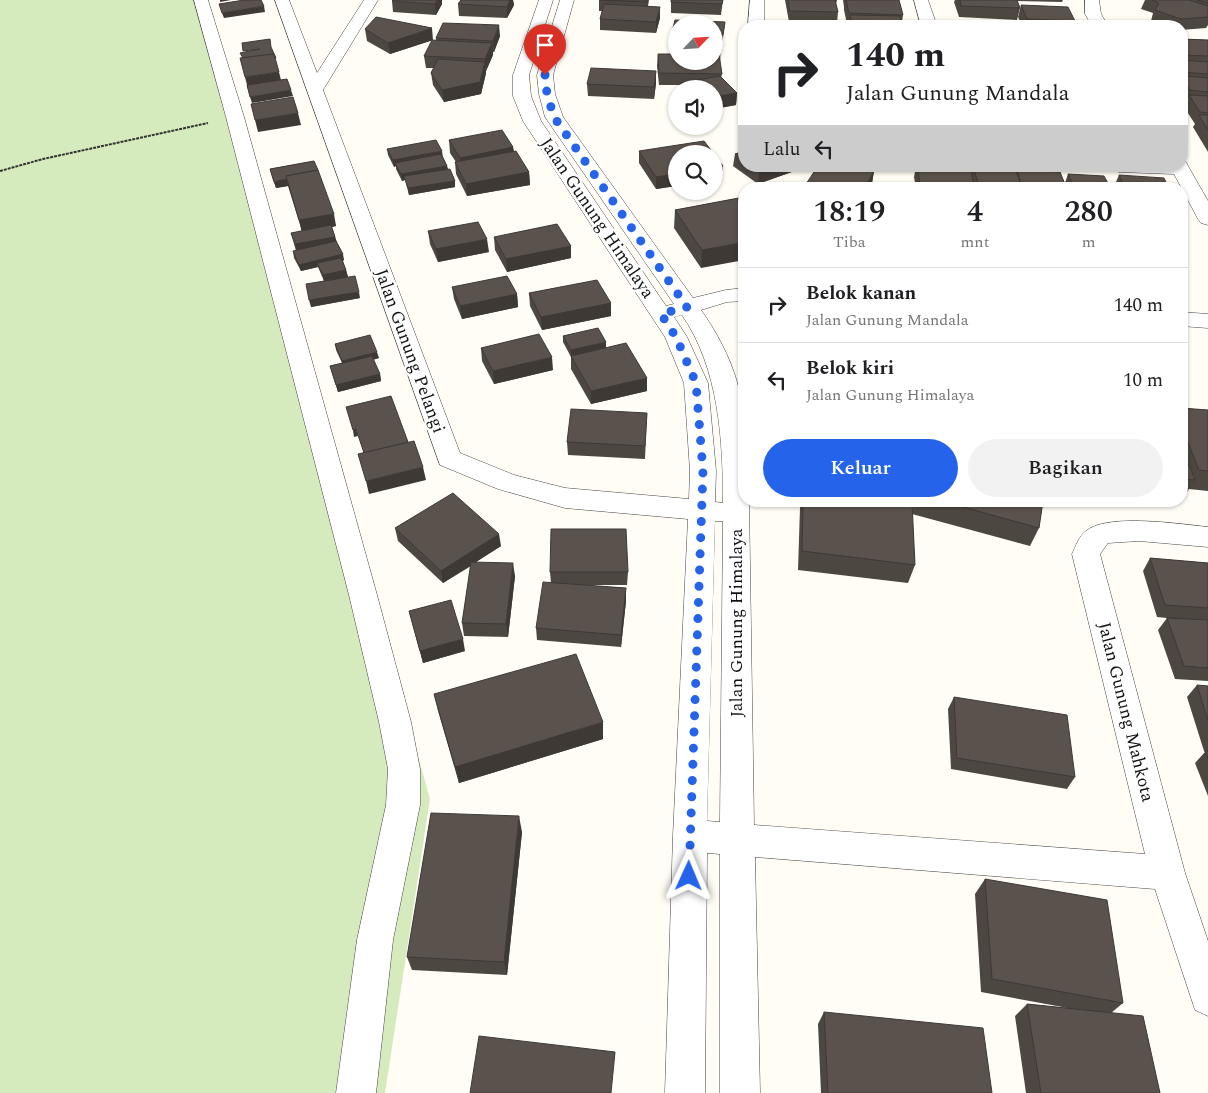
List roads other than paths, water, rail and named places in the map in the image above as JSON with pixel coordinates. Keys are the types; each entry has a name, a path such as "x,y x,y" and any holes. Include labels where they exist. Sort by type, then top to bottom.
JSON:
{"street":[{"path":"201,0 235,117 363,594 395,722 404,769 403,805 375,940 356,1093"},
{"name":"Jalan Gunung Pelangi","path":"282,0 449,459 507,482 564,498 701,511"},
{"path":"315,89 371,0"},
{"name":"Jalan Gunung Himalaya","path":"546,0 520,75 522,96 532,121 676,337 696,383 703,471 690,836 685,1093"},
{"name":"Jalan Gunung Himalaya","path":"568,0 545,75 547,94 554,117 704,330 725,382 736,472 736,840 740,1093"},
{"path":"756,20 757,0"},
{"path":"921,0 927,20"},
{"path":"1092,0 1092,14 1096,20"},
{"path":"1188,183 1208,220"},
{"path":"661,314 726,296 738,295"},
{"path":"1188,320 1208,321"},
{"path":"701,511 736,513"},
{"name":"Jalan Gunung Mahkota","path":"1208,537 1122,531 1102,534 1091,541 1086,554 1167,873 1208,997"},
{"path":"690,836 1167,873"}]}
